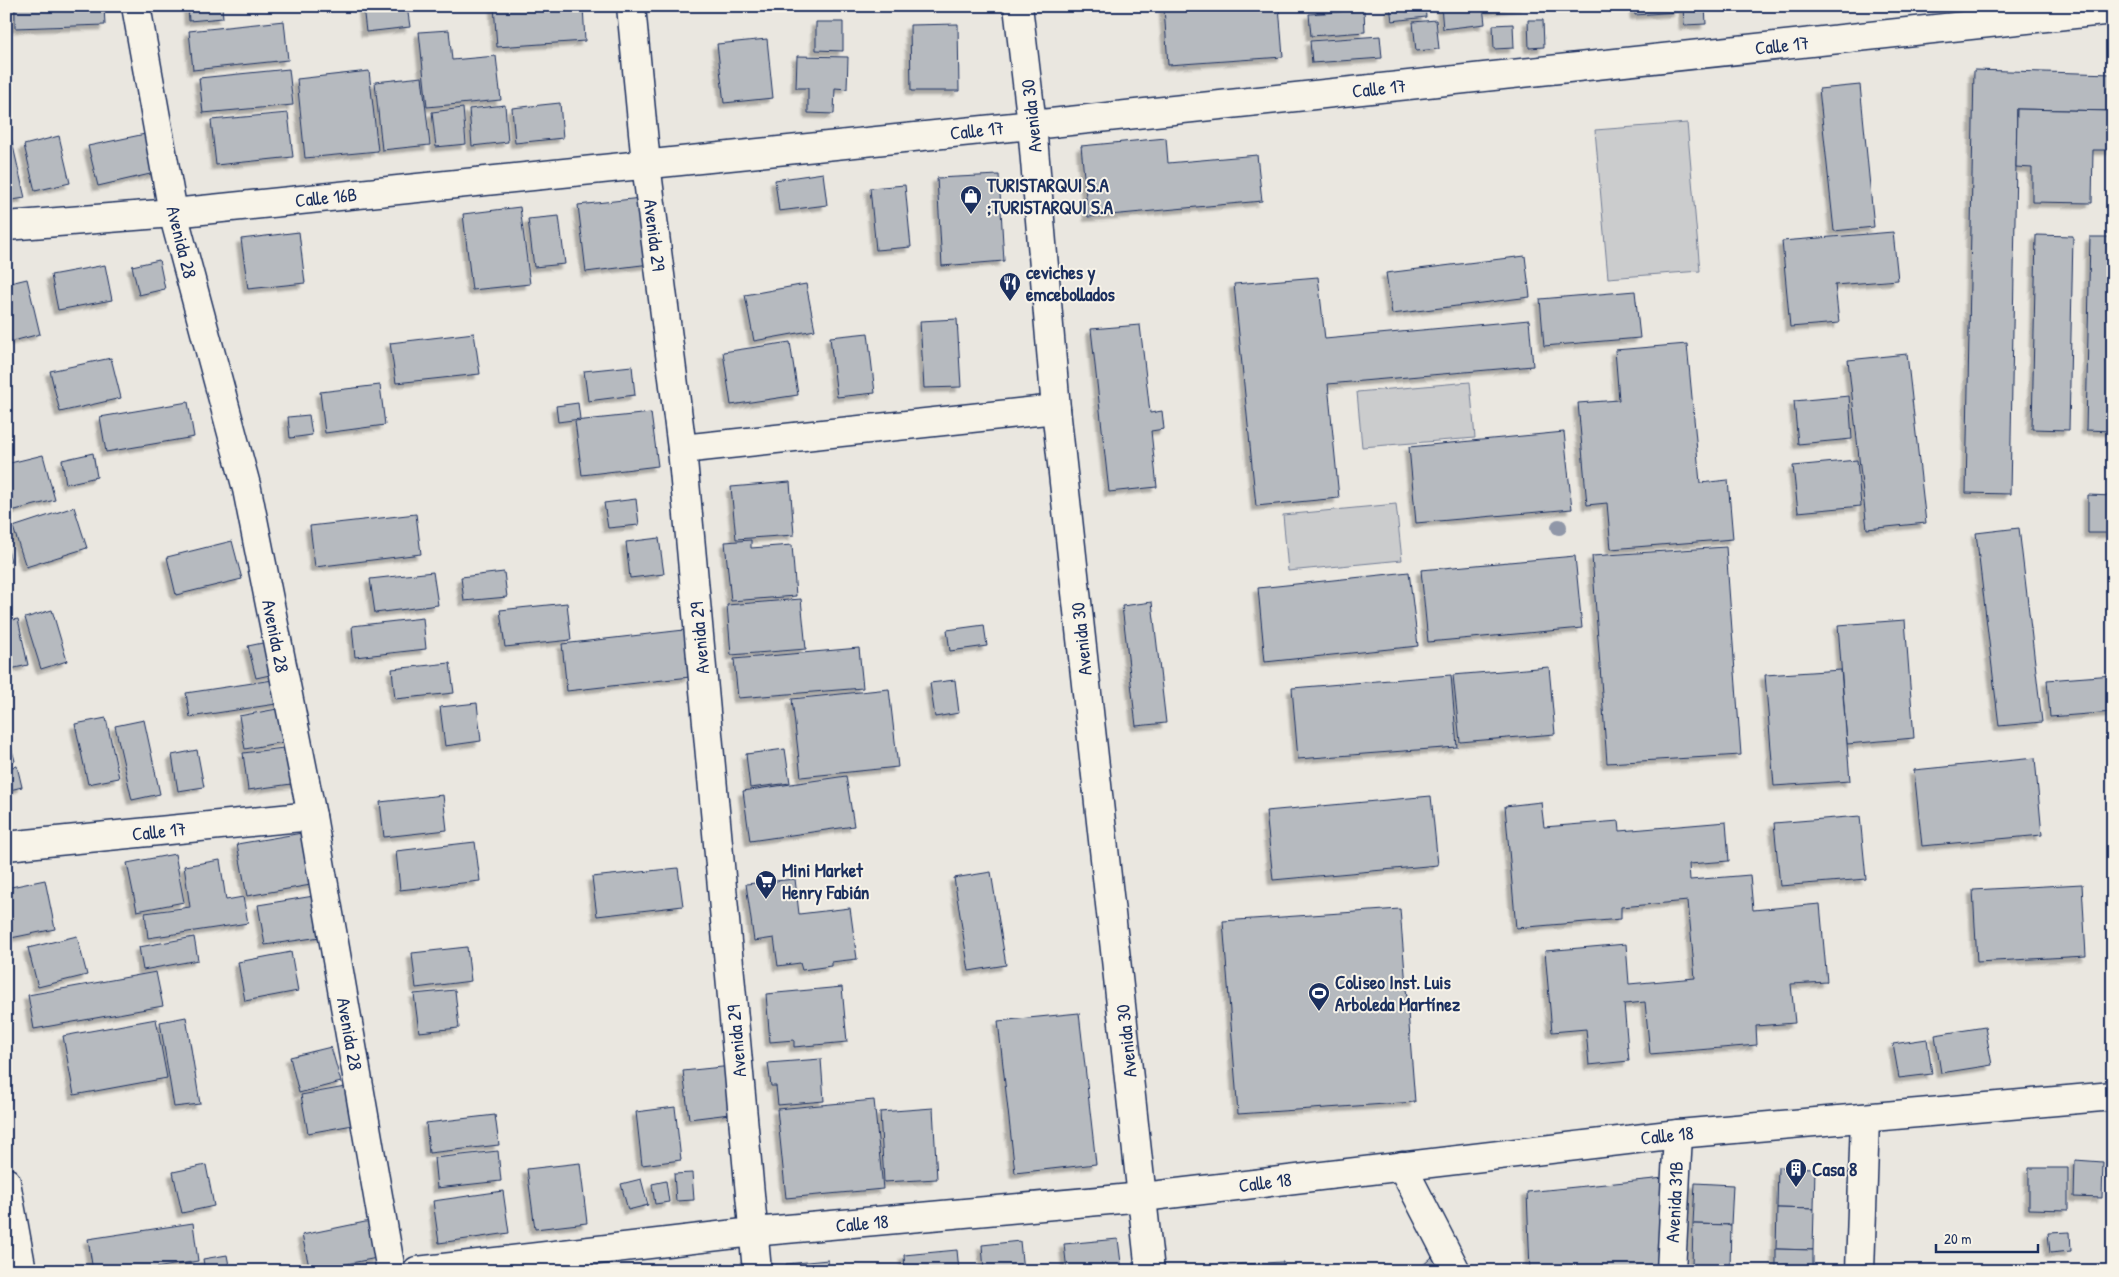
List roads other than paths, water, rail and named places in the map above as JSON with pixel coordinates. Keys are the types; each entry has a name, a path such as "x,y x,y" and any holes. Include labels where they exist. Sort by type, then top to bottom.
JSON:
{"street":[{"name":"Avenida 28","path":"136,6 173,213 247,489 312,816 391,1271"},
{"name":"Avenida 29","path":"631,6 646,164 682,449 757,1271"},
{"name":"Avenida 30","path":"1018,6 1032,125 1056,409 1150,1271"},
{"name":"Calle 17","path":"646,164 1032,125 2113,10"},
{"name":"Calle 16B","path":"6,226 173,213 646,164"},
{"path":"682,449 1056,409"},
{"name":"Calle 17","path":"6,846 312,816"},
{"name":"Calle 18","path":"417,1271 753,1232 1143,1197 1678,1134 2113,1096"},
{"path":"1860,1271 1865,1118"},
{"name":"Avenida 31B","path":"1671,1271 1678,1134"},
{"path":"1402,1166 1456,1271"},
{"path":"6,1182 22,1271"}],"place":[{"name":"TURISTARQUI S.A ;TURISTARQUI S.A","path":"971,215"},
{"name":"ceviches y emcebollados","path":"1010,302"},
{"name":"Mini Market Henry Fabián","path":"766,900"},
{"name":"Coliseo Inst. Luis Arboleda Martínez","path":"1319,1012"},
{"name":"Casa 8","path":"1796,1188"}]}
